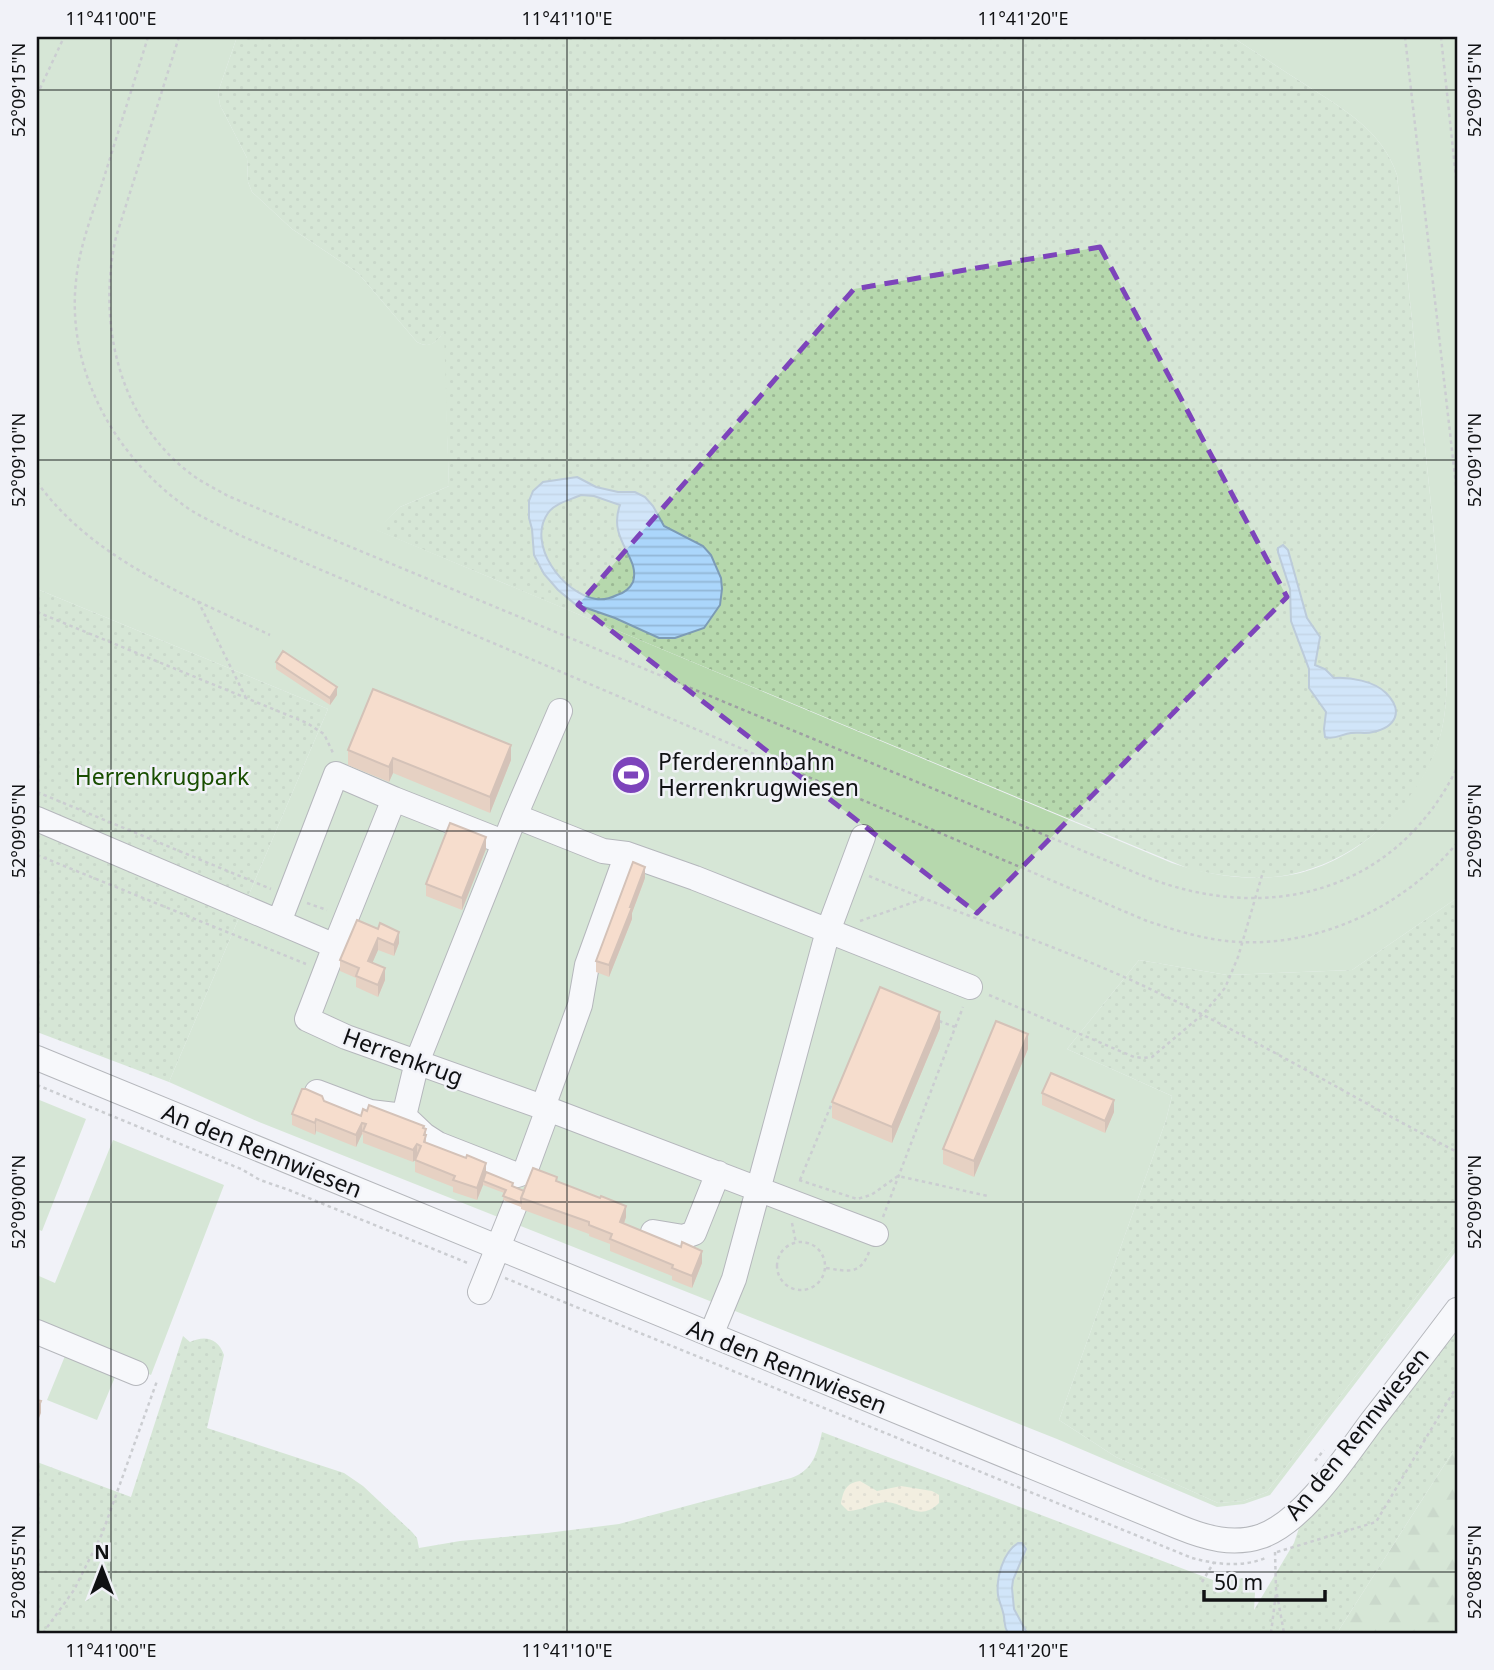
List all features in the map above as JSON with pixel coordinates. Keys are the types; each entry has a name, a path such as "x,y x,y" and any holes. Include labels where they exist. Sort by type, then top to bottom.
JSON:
{"street":[{"path":"404,1116 417,1062 503,842 560,711"},
{"path":"279,922 336,774 503,842"},
{"name":"Herrenkrug","path":"394,799 307,1019 346,1037 545,1108 876,1234"},
{"path":"515,816 603,851 627,854 728,890 970,987"},
{"path":"37,820 335,946"},
{"path":"711,1335 734,1279 761,1189 828,931 863,837"},
{"path":"317,1091 370,1112 404,1116 433,1142 517,1175 526,1169 580,1005 587,965 627,854"},
{"name":"An den Rennwiesen","path":"37,1058 1193,1533 1217,1540 1273,1542 1320,1487 1457,1310"},
{"path":"653,1233 683,1237 694,1233 718,1173"},
{"path":"484,1281 515,1205"},
{"path":"37,1332 147,1377"}],"path":[{"path":"37,95 64,37"},
{"path":"148,37 86,233 76,279 75,325 83,369 118,438 171,494 202,517 1147,921 1201,937 1243,942 1296,938 1325,931 1364,915 1412,886 1434,869 1457,843"},
{"path":"179,37 116,237 108,301 118,364 133,405 164,449 191,474 228,496 1146,877 1191,892 1214,897 1289,897 1344,879 1381,858 1410,835 1440,801 1457,768"},
{"path":"1405,37 1457,494"},
{"path":"1441,37 1457,187"},
{"path":"37,482 75,526 134,567 270,635"},
{"path":"198,601 246,698"},
{"path":"37,612 320,730 333,752 336,774"},
{"path":"37,792 346,918"},
{"path":"37,855 324,971"},
{"path":"825,1268 847,1271 858,1269 866,1261 970,987 1139,1058 1156,1054 1203,1014 1225,988 1243,942 1262,872"},
{"path":"863,874 1054,947 1203,1014 1457,1152"},
{"path":"828,931 923,899"},
{"path":"931,1017 955,1027"},
{"path":"37,1085 242,1169 262,1181 289,1190 484,1281 1192,1558 1245,1564 1255,1562 1273,1542 1376,1522 1457,1386"},
{"path":"800,1180 832,1103"},
{"path":"761,1189 800,1180 857,1199 871,1195 898,1176 988,1196"},
{"path":"808,1243 823,1255 825,1268 817,1285 808,1290 799,1290 790,1288 780,1279 778,1262 781,1253 790,1245 808,1243"},
{"path":"43,1633 74,1590 102,1534 147,1377"},
{"path":"1309,1469 1325,1448"},
{"path":"1273,1542 1276,1589 1284,1633"},
{"path":"1270,1633 1276,1589"}],"highlighted area":[{"path":"1100,247 1287,597 977,913 578,605 854,289"}],"green space":[{"name":"Pferderennbahn Herrenkrugwiesen","path":"37,37 237,37 218,92 220,105 247,158 248,182 252,192 292,229 358,273 417,342 426,345 433,343 444,331 449,486 400,507 377,530 1172,863 1213,874 1256,878 1284,876 1333,861 1377,832 1396,813 1427,770 1441,735 1445,711 1446,650 1397,175 1382,145 1360,122 1232,37 1457,37 1457,898 1352,970 1227,975 1139,960 1067,1049 1172,1096 1166,1120 1059,1420 1116,1457 1218,1503 1243,1501 1267,1492 1457,1244 1457,1250 1270,1495 1244,1504 1217,1507 1057,1439 259,1122 169,1082 328,709 37,589"},
{"path":"237,37 1232,37 1360,122 1382,145 1397,175 1446,650 1446,699 1441,735 1427,770 1414,792 1379,830 1337,858 1313,868 1264,878 1192,870 376,530 400,507 449,486 443,333 432,344 417,342 358,273 292,229 252,192 248,182 247,158 220,105 218,92"},
{"name":"Herrenkrugpark","path":"37,589 328,709 169,1082 37,1032"},
{"path":"1457,898 1457,1244 1267,1492 1243,1501 1218,1503 1116,1457 1059,1420 1166,1120 1172,1096 1067,1049 1139,960 1227,975 1352,970"},
{"path":"37,1099 86,1119 42,1231 37,1229"},
{"path":"113,1140 224,1185 151,1375 37,1326 39,1276 55,1283"},
{"path":"1457,1322 1457,1445 1337,1633 37,1633 37,1462 131,1497 183,1336 190,1342 206,1339 215,1342 224,1355 207,1428 344,1473 363,1486 412,1532 417,1538 419,1548 619,1524 791,1478 809,1466 822,1432 1218,1582 1256,1576 1254,1610 1294,1543 1301,1522"},
{"path":"65,1356 115,1377 97,1420 47,1400"},
{"path":"1457,1445 1457,1633 1337,1633"}],"sand":[{"path":"860,1481 877,1491 901,1486 932,1491 939,1495 939,1503 919,1512 887,1502 848,1511 841,1504 844,1492 848,1486"}],"water":[{"path":"577,477 596,487 618,492 635,492 645,497 653,506 664,526 703,546 711,555 721,578 722,589 720,605 704,628 675,638 659,638 575,604 558,590 544,574 534,555 529,501 533,491 543,482","holes":["581,495 594,496 620,505 618,528 634,573 633,582 626,590 601,599 584,595 561,578 551,566 542,539 542,525 551,510"]},
{"path":"1283,545 1288,550 1307,618 1320,637 1315,665 1325,669 1334,678 1362,681 1375,685 1386,693 1396,712 1392,722 1381,730 1325,737 1326,712 1309,688 1309,669 1291,621 1290,589 1278,552 1278,548"},
{"path":"1018,1543 1022,1543 1026,1549 1013,1580 1014,1609 1027,1633 1008,1633 998,1595 998,1581 1008,1553"}],"building":[{"path":"283,651 337,687 330,698 276,662"},
{"path":"373,689 511,745 490,797 393,758 389,767 348,750"},
{"path":"450,823 486,837 462,898 426,884"},
{"path":"633,862 645,867 609,965 596,961"},
{"path":"357,920 378,929 380,923 399,932 394,945 378,938 368,961 385,968 378,985 356,976 359,968 340,960"},
{"path":"880,987 940,1012 892,1127 832,1102"},
{"path":"996,1021 1028,1034 974,1161 943,1149"},
{"path":"1051,1073 1114,1100 1105,1121 1042,1093"},
{"path":"302,1089 361,1116 363,1109 367,1111 369,1105 424,1126 424,1142 486,1163 477,1188 453,1180 455,1176 415,1160 421,1146 417,1144 413,1150 363,1131 366,1124 362,1123 356,1135 316,1119 315,1123 292,1114"},
{"path":"533,1168 557,1177 556,1181 626,1206 620,1222 681,1247 682,1242 702,1251 692,1276 672,1268 673,1265 610,1239 612,1234 589,1225 589,1222 521,1198"},
{"path":"486,1172 513,1183 512,1186 524,1191 521,1203 503,1196 506,1190 483,1181"}],"place":[{"name":"Pferderennbahn Herrenkrugwiesen","path":"631,775"}]}
